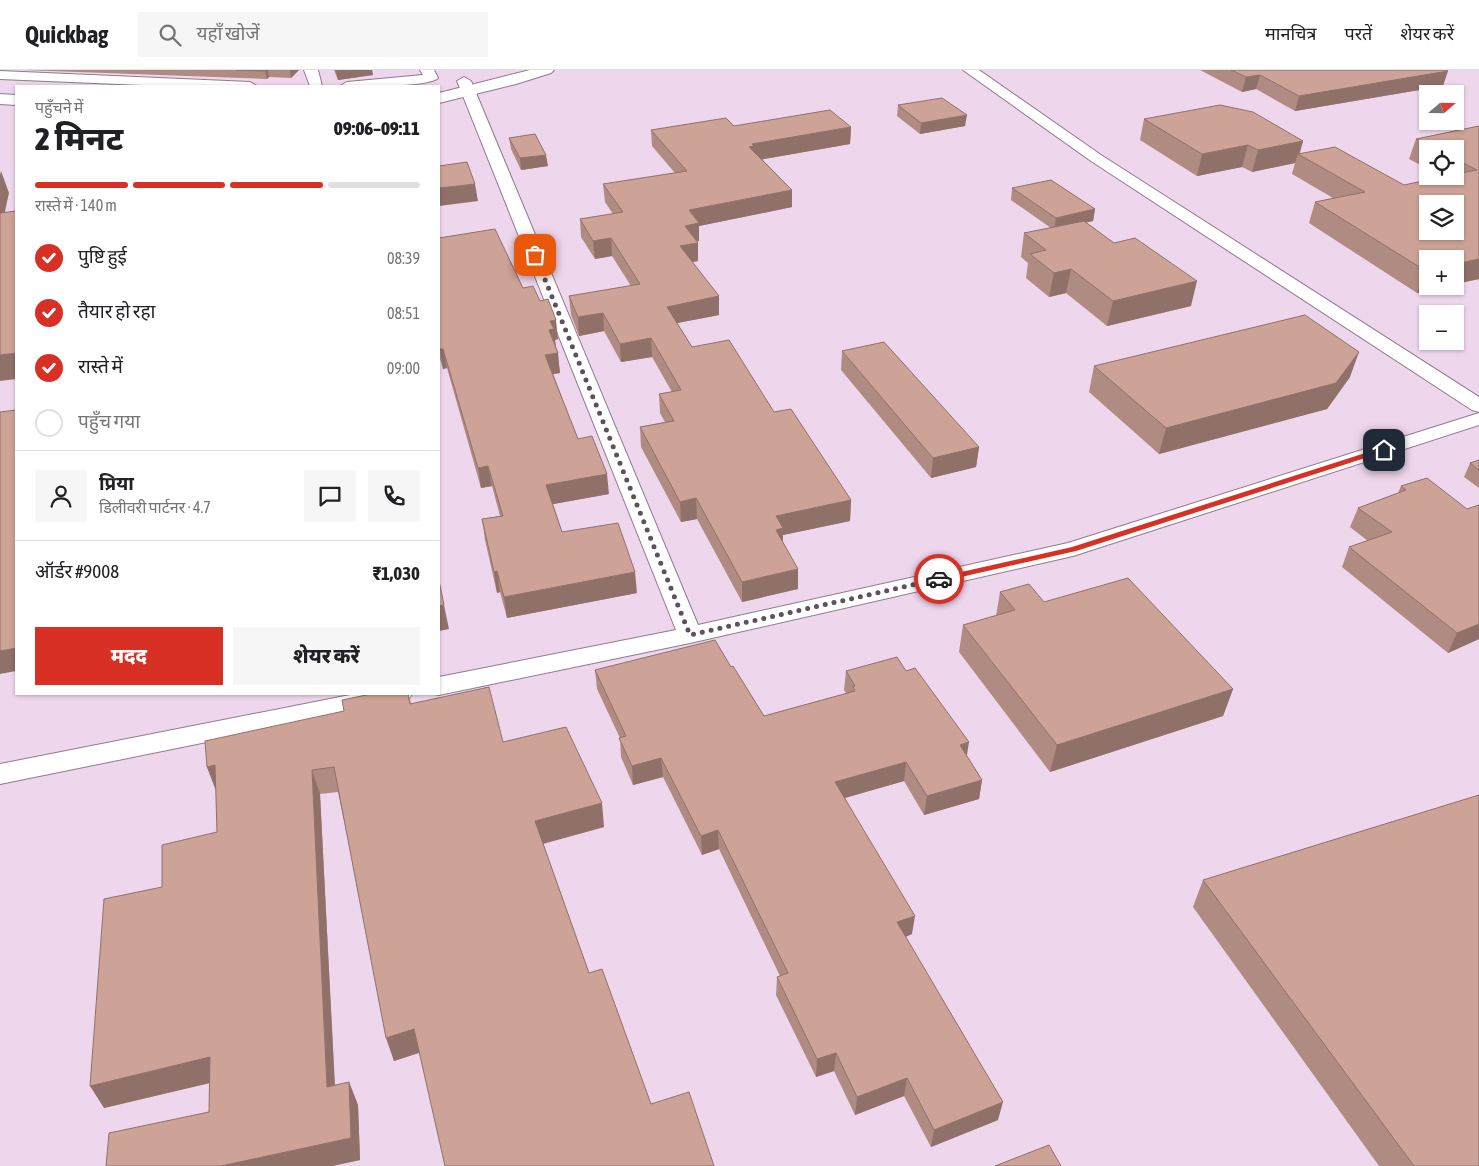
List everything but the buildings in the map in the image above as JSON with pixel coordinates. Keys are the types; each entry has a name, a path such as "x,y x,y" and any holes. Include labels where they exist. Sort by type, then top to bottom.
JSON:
{"street":[{"path":"311,70 316,85"},
{"path":"358,85 431,78 427,70"},
{"path":"440,98 512,70"},
{"path":"440,87 467,86 546,70"},
{"path":"970,70 1096,158 1479,406"},
{"path":"0,75 230,85"},
{"path":"467,86 690,635"},
{"path":"0,89 15,90"},
{"path":"0,99 15,100"},
{"path":"440,686 690,635 1073,549 1479,419"},
{"path":"0,774 394,695"}],"way so far":[{"path":"535,255 690,635 939,579"}],"route":[{"path":"939,579 1073,549 1384,450"}]}
